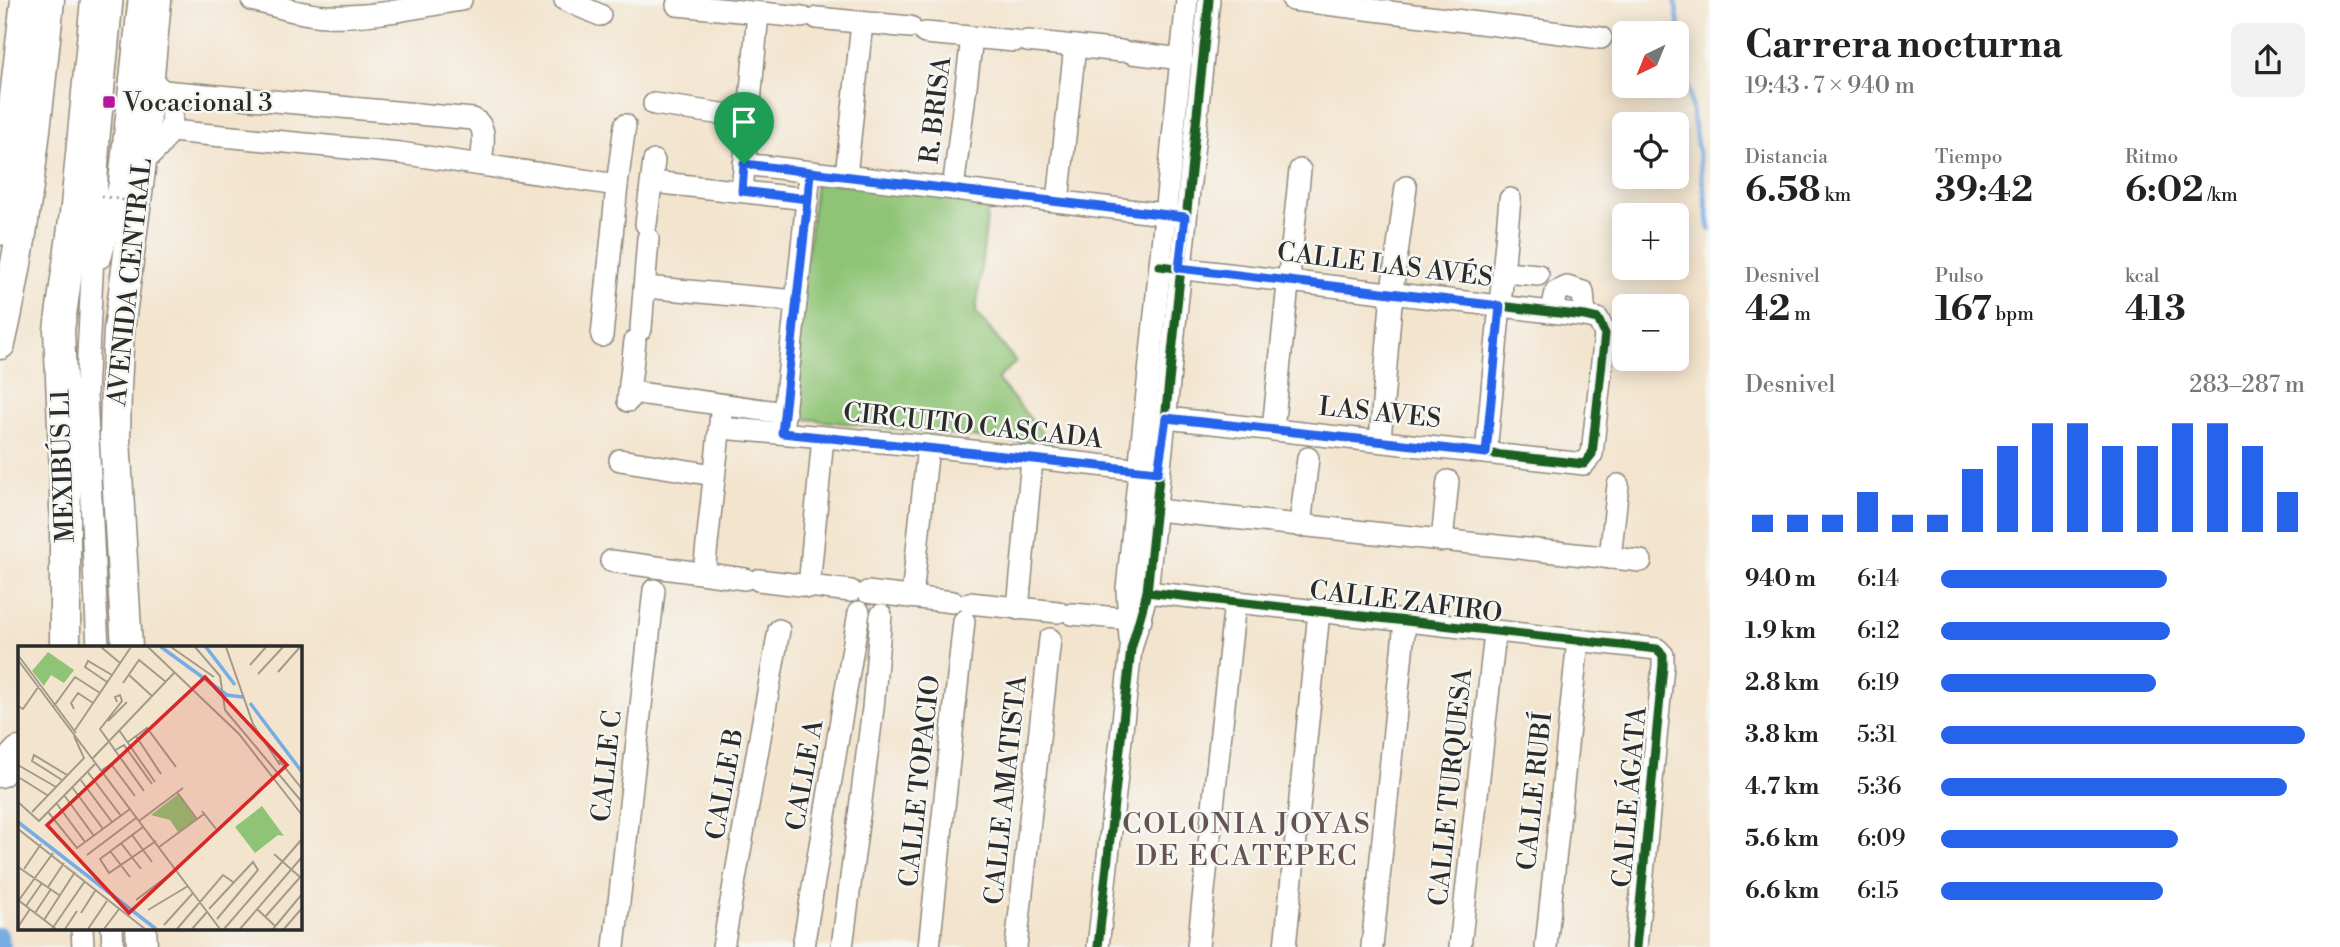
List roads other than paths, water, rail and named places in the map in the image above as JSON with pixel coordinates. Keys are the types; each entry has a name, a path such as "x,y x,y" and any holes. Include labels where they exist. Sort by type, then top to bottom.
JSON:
{"highway":[{"path":"0,230 26,0"},
{"path":"0,344 15,276 24,214 48,0"},
{"path":"65,646 65,473 59,330 76,206 96,0"},
{"name":"AVENIDA CENTRAL","path":"127,646 115,438 116,387 127,251 156,86 156,0"}],"street":[{"name":"MEXIBÚS L1","path":"93,282 90,269 112,0"},
{"name":"MEXIBÚS L1","path":"98,646 86,394 93,282 109,233 118,186 139,0"},
{"path":"256,0 324,16 356,8 461,0"},
{"path":"565,0 600,15"},
{"path":"1098,947 1134,619 1127,589 1149,471 1175,216 1187,0"},
{"path":"1175,216 1209,0"},
{"path":"1293,0 1601,38"},
{"name":"R. BRISA","path":"677,5 1182,59"},
{"path":"742,191 758,13"},
{"path":"846,176 862,23"},
{"name":"R. BRISA","path":"953,189 972,38"},
{"path":"1058,201 1075,46"},
{"path":"156,86 308,105 477,120 483,129 481,163"},
{"path":"141,162 155,152 171,131 172,114 156,86"},
{"path":"654,104 749,118"},
{"path":"307,144 308,105"},
{"path":"400,153 402,114"},
{"path":"602,336 625,125"},
{"path":"171,131 400,153 617,185"},
{"path":"654,161 647,231 646,287 630,396 722,405 783,423 810,172"},
{"path":"744,164 1175,216"},
{"path":"1273,429 1300,170"},
{"path":"653,183 808,199"},
{"path":"1380,440 1392,291 1406,187"},
{"path":"1486,453 1510,199"},
{"path":"1134,619 1147,592 1156,510 1149,471 1166,418 1170,267"},
{"name":"CALLE LAS AVÉS","path":"1170,267 1392,291 1552,311 1593,319 1605,334 1592,454 1588,461"},
{"path":"1504,272 1538,275"},
{"path":"646,287 796,301"},
{"path":"704,572 722,405"},
{"name":"LAS AVES","path":"1166,418 1579,464 1588,461"},
{"name":"CIRCUITO CASCADA","path":"721,428 783,423 823,437 1149,471"},
{"path":"809,587 823,437"},
{"path":"912,597 928,446"},
{"path":"1300,526 1308,458"},
{"path":"1018,609 1032,459"},
{"path":"620,460 714,475"},
{"path":"1442,541 1448,481"},
{"path":"1610,558 1618,485"},
{"path":"1156,510 1641,561"},
{"path":"611,561 809,587 912,597 962,609 1018,609 1134,619"},
{"name":"CALLE C","path":"614,947 654,590"},
{"name":"CALLE ZAFIRO","path":"1147,592 1495,633 1653,648 1660,652"},
{"path":"1198,947 1235,602"},
{"name":"CALLE TOPACIO","path":"929,947 962,609"},
{"name":"CALLE A","path":"803,947 859,612"},
{"path":"1284,947 1319,612"},
{"path":"842,947 873,708 881,615"},
{"path":"1372,947 1405,622"},
{"name":"CALLE B","path":"723,947 779,630"},
{"name":"CALLE TURQUESA","path":"1460,947 1495,633"},
{"name":"CALLE AMATISTA","path":"1016,947 1050,639"},
{"name":"CALLE RUBÍ","path":"1546,947 1578,640"},
{"name":"CALLE ÁGATA","path":"1636,947 1663,666 1660,652"},
{"path":"844,704 873,708"}],"waterway":[{"path":"1675,0 1710,230"},
{"path":"0,935 3,947"}],"place":[{"name":"Vocacional 3","path":"109,102"}],"district":[{"name":"COLONIA JOYAS DE ECATEPEC","path":"1247,839"}]}
